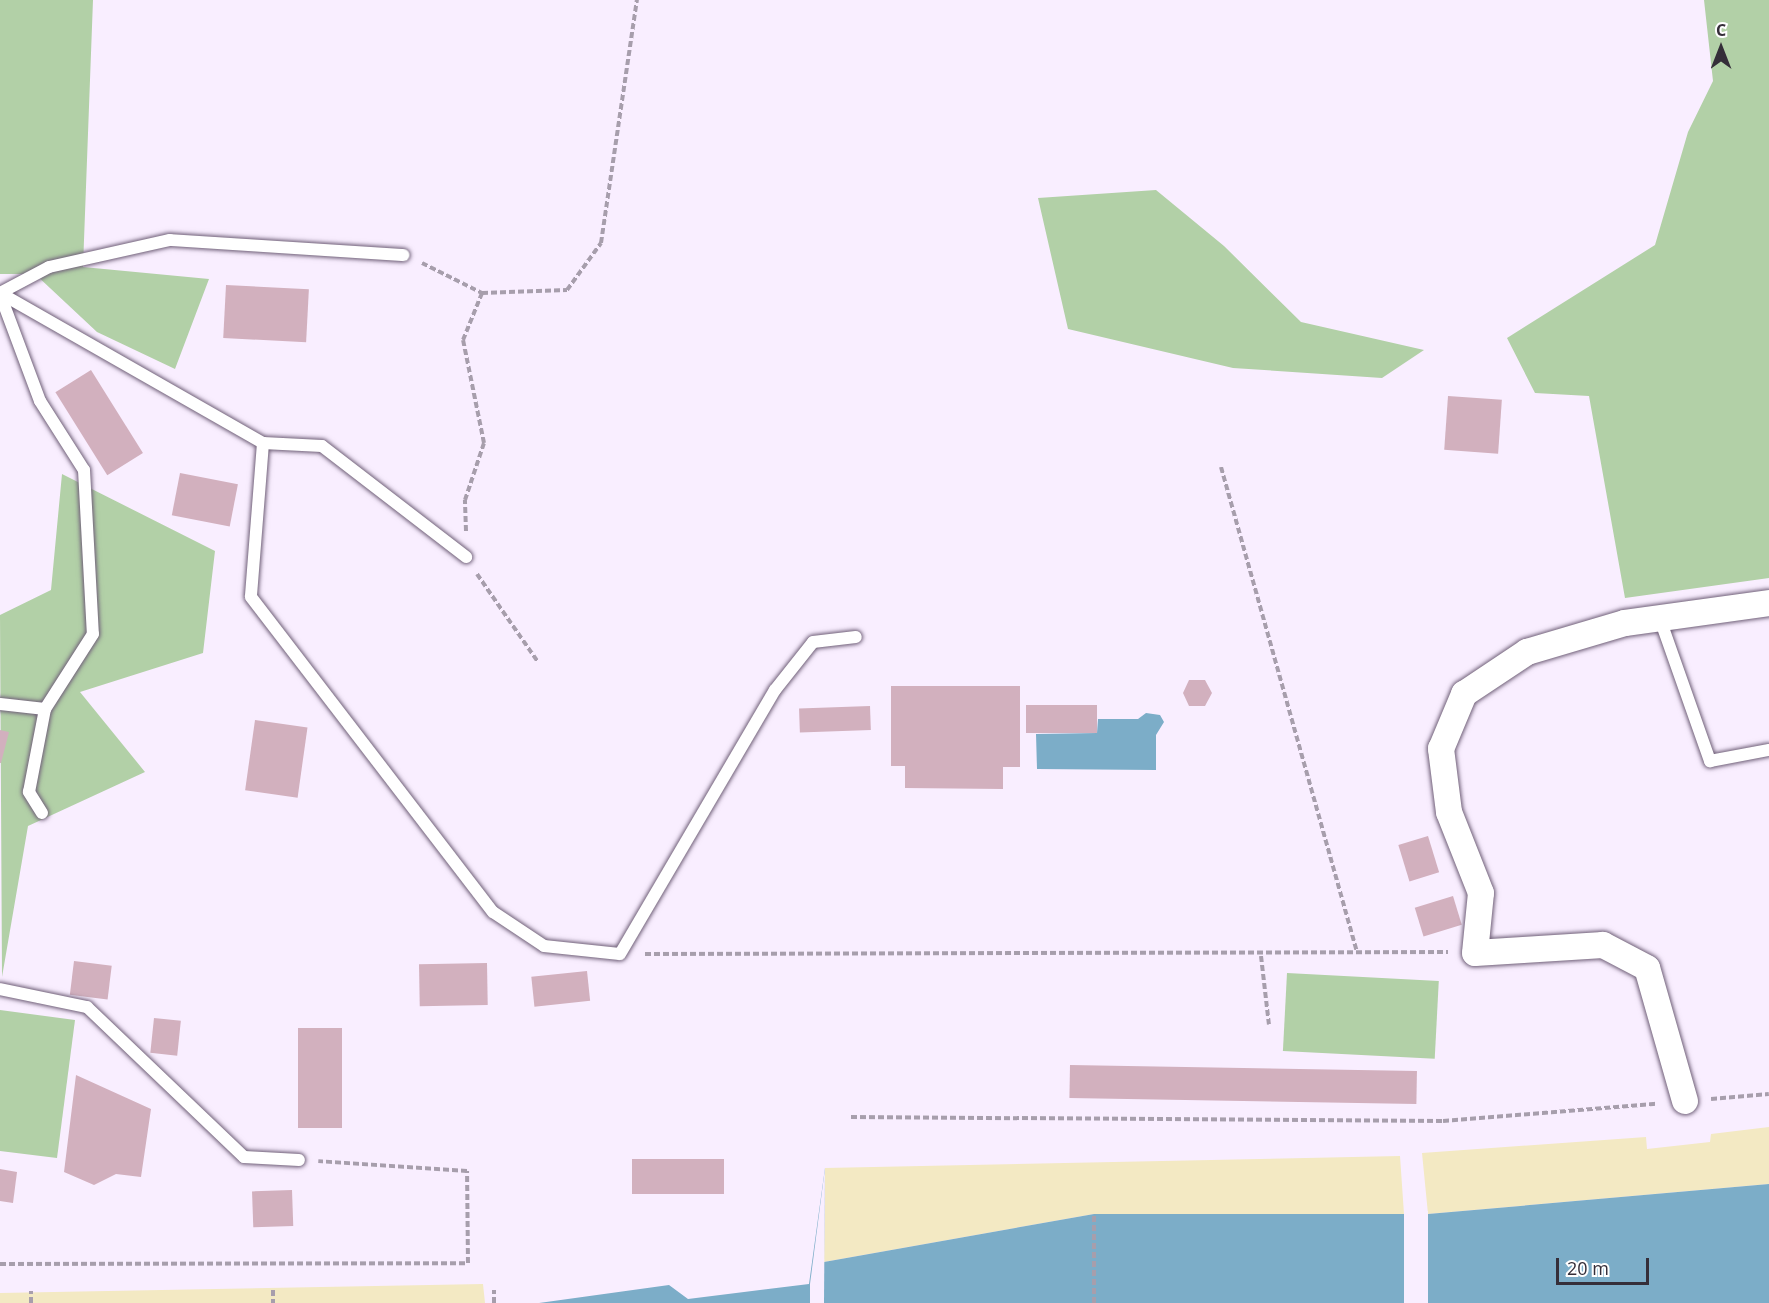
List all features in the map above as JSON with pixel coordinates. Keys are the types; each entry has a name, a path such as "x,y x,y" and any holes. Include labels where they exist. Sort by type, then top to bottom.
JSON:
{"street":[{"path":"1685,1101 1647,968 1603,945 1475,953 1481,894 1449,812 1441,749 1464,694 1527,652 1625,623 1769,603"}],"lane":[{"path":"0,293 49,267 170,240 404,255"},
{"path":"0,293 264,443 322,446 466,557"},
{"path":"0,293 40,401 84,471 93,634 45,710 29,792 42,813"},
{"path":"264,443 251,597 493,912 544,946 620,954 776,690 813,642 856,636"},
{"path":"1660,618 1710,761 1769,750"},
{"path":"0,704 45,710"},
{"path":"0,989 87,1006 244,1157 299,1160"}],"path":[{"path":"404,255 482,293 567,290 601,243 637,0"},
{"path":"482,293 463,340 484,443 465,500 466,557 538,662"},
{"path":"1221,467 1357,952"},
{"path":"620,954 1261,956 1357,952 1475,953"},
{"path":"1261,956 1269,1024"},
{"path":"850,1117 1443,1121 1769,1094"},
{"path":"0,1264 468,1263 466,1171 299,1160"},
{"path":"1094,1214 1094,1303"},
{"path":"273,1290 273,1303"},
{"path":"494,1290 494,1303"},
{"path":"31,1291 31,1303"}],"green space":[{"path":"0,0 93,0 83,267 209,279 175,369 97,332 35,274 0,274"},
{"path":"1704,0 1769,0 1769,578 1625,598 1589,396 1535,393 1507,338 1655,245 1688,132 1713,81"},
{"path":"1156,190 1224,246 1301,322 1424,350 1382,378 1233,368 1068,329 1038,198"},
{"path":"62,474 215,551 203,653 80,692 145,772 28,826 2,977 0,615 51,590"},
{"path":"1287,973 1439,981 1435,1059 1283,1051"},
{"path":"0,1010 75,1020 57,1158 0,1151"}],"sand":[{"path":"1769,1127 1769,1184 1428,1214 1422,1153 1646,1137 1647,1149 1710,1142 1711,1134"},
{"path":"1400,1156 1404,1214 1094,1214 824,1262 825,1168"},
{"path":"483,1284 485,1303 0,1303 0,1293"}],"water":[{"path":"1146,713 1160,715 1164,722 1156,735 1156,770 1037,769 1036,734 1097,733 1098,719 1138,719"},
{"path":"825,1168 824,1262 1094,1214 1428,1214 1769,1184 1769,1303 539,1303 669,1285 688,1299 809,1284"}],"pier":[{"path":"825,1168 824,1303 810,1303 810,1284"},
{"path":"1404,1211 1428,1211 1428,1303 1404,1303"}],"building":[{"path":"226,285 309,289 306,342 223,338"},
{"path":"91,370 143,453 107,475 55,392"},
{"path":"1448,396 1502,400 1498,454 1444,450"},
{"path":"180,473 238,484 230,526 172,515"},
{"path":"1189,680 1205,680 1212,693 1205,706 1189,706 1183,693"},
{"path":"891,686 1020,686 1020,767 1003,767 1003,789 905,788 905,766 891,766"},
{"path":"1026,705 1097,705 1097,733 1026,733"},
{"path":"870,706 871,730 800,732 799,708"},
{"path":"255,720 307,727 298,798 245,790"},
{"path":"0,730 9,732 1,763 0,763"},
{"path":"1428,836 1439,872 1409,881 1398,845"},
{"path":"1453,896 1462,925 1424,936 1415,908"},
{"path":"74,961 112,966 108,999 70,995"},
{"path":"487,963 488,1005 420,1006 419,964"},
{"path":"587,971 590,1001 534,1007 531,977"},
{"path":"154,1018 181,1021 177,1056 150,1053"},
{"path":"298,1028 342,1028 342,1128 298,1128"},
{"path":"1070,1065 1417,1071 1416,1104 1069,1098"},
{"path":"76,1075 151,1109 141,1177 116,1174 94,1185 64,1172"},
{"path":"632,1159 724,1159 724,1194 632,1194"},
{"path":"0,1169 17,1172 13,1203 0,1201"},
{"path":"292,1190 293,1226 253,1227 252,1191"}]}
